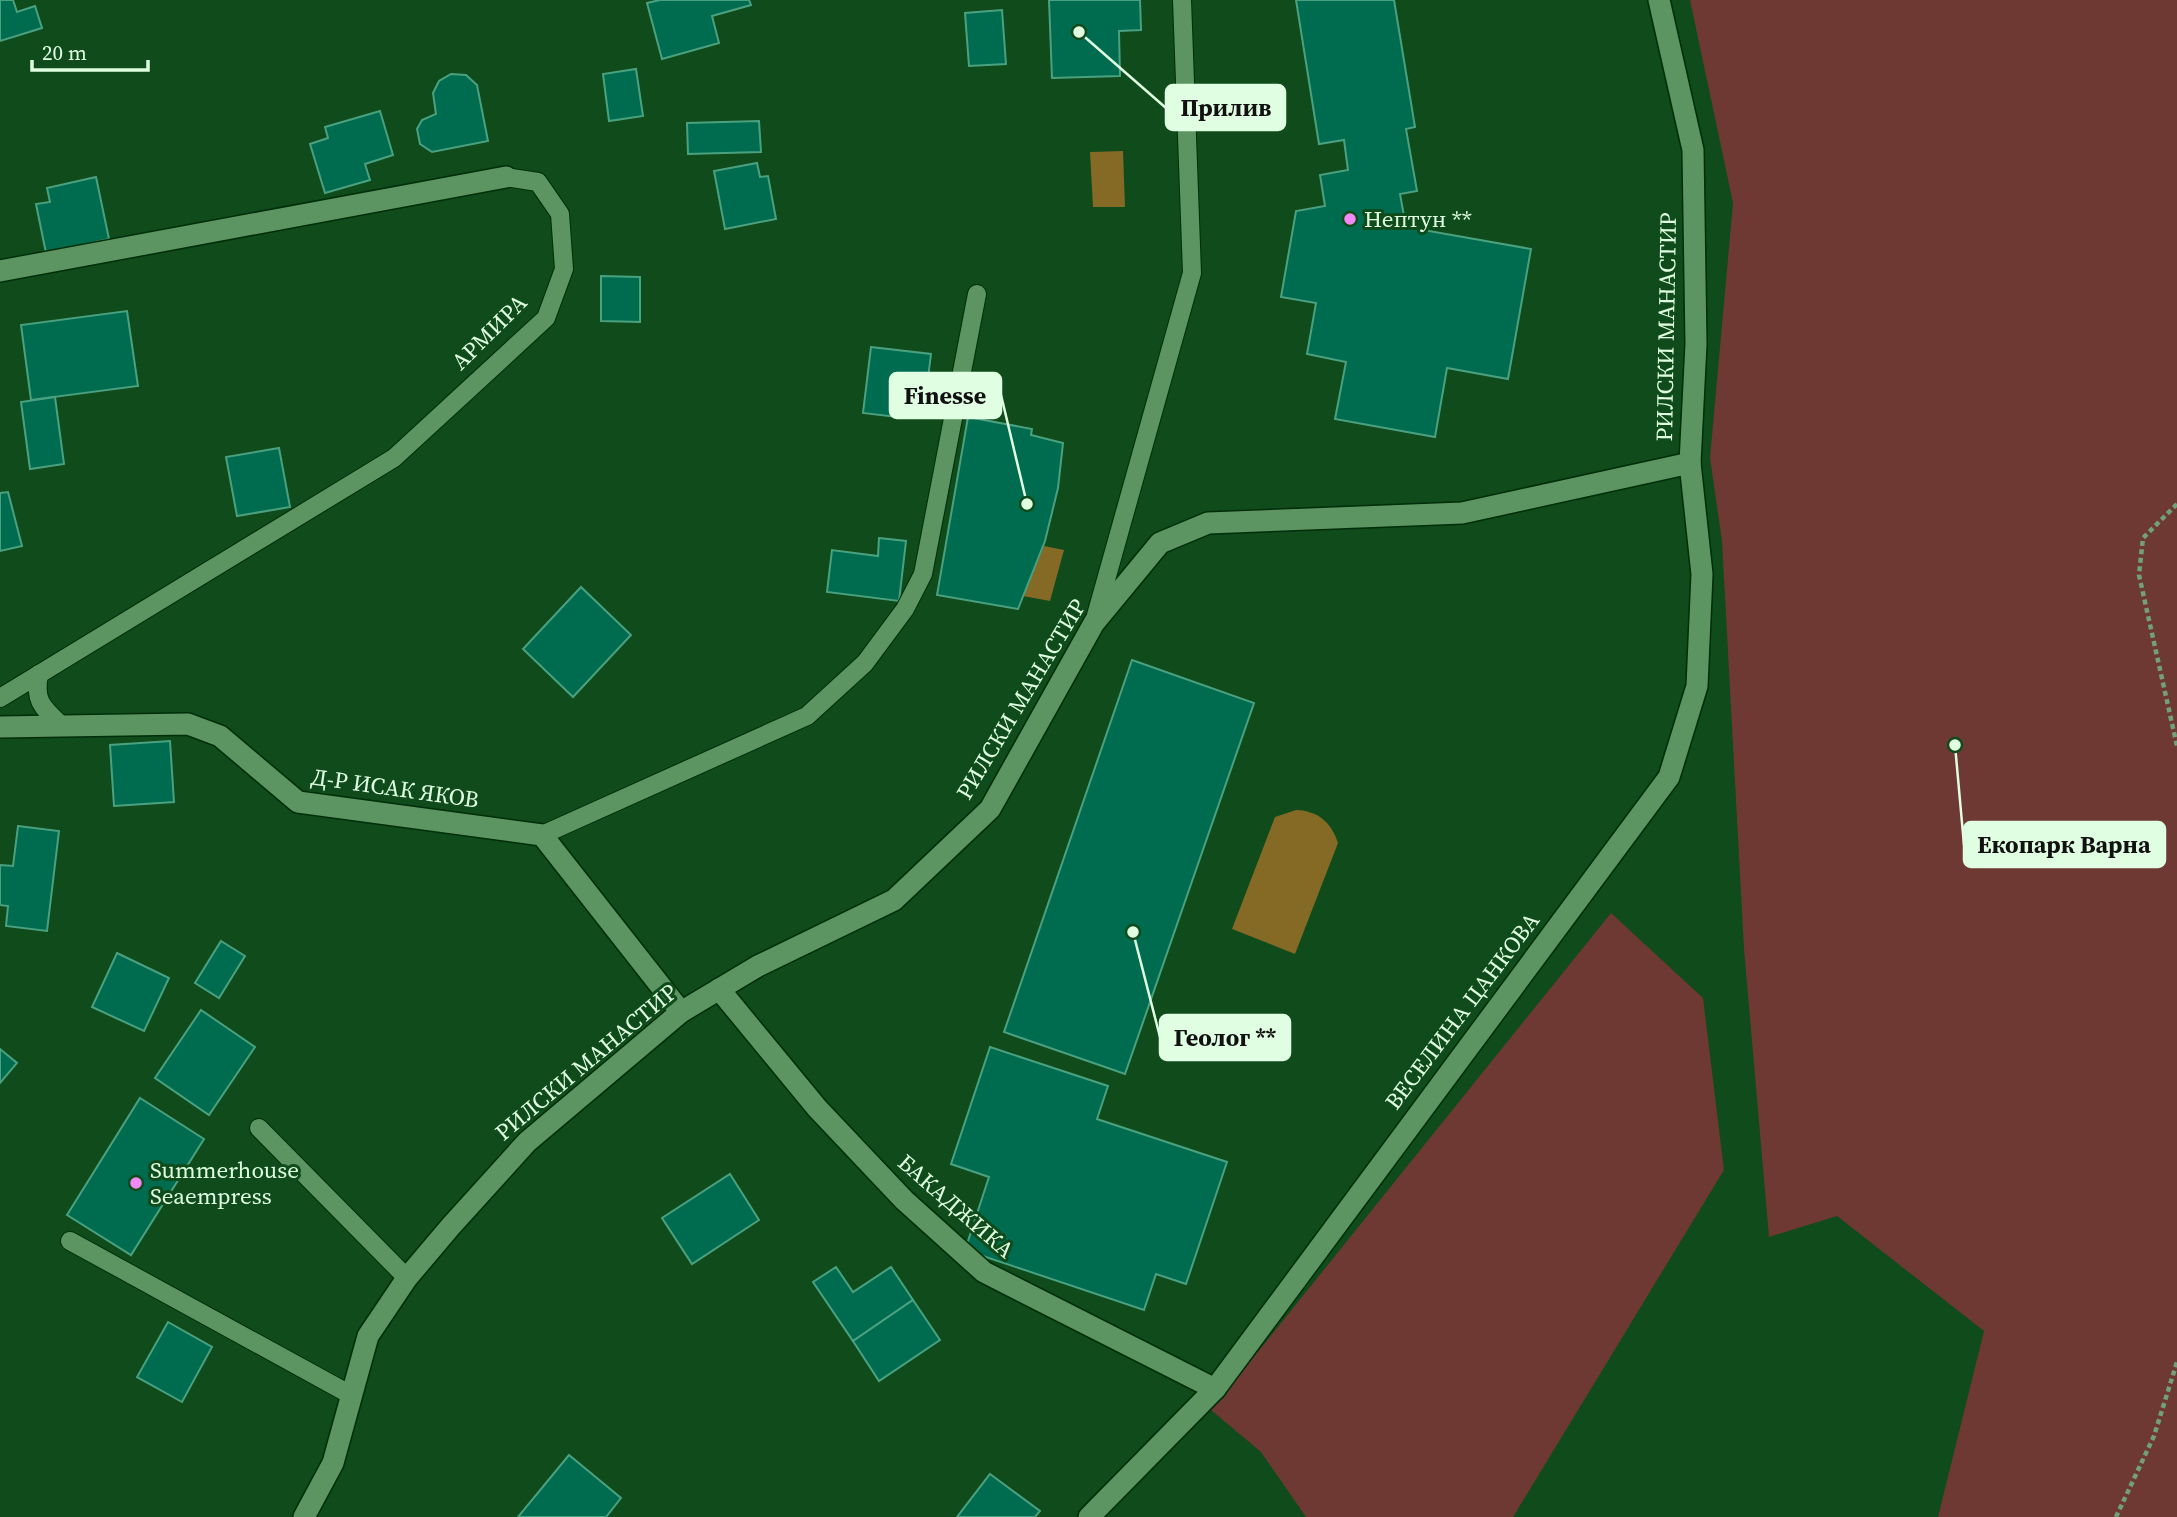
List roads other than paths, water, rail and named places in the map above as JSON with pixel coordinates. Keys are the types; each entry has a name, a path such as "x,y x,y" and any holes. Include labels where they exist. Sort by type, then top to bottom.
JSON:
{"street":[{"name":"РИЛСКИ МАНАСТИР","path":"304,1517 332,1463 368,1336 407,1278 527,1142 681,1012 758,966 894,900 990,809 1094,623 1160,543 1208,523 1462,513 1690,463 1696,344 1693,150 1658,0"},
{"name":"АРМИРА","path":"0,271 506,177"},
{"name":"ВЕСЕЛИНА ЦАНКОВА","path":"1088,1517 1215,1389 1668,777 1697,686 1703,573 1690,463"},
{"name":"Д-Р ИСАК ЯКОВ","path":"0,727 188,724 220,736 298,802 542,835"},
{"path":"542,835 681,1012"},
{"name":"БАКАДЖИКА","path":"719,989 843,1136 904,1200 984,1272 1215,1389"}],"lane":[{"path":"1094,623 1192,273 1182,0"},
{"name":"АРМИРА","path":"0,698 394,458 546,318 564,269 560,215 538,182 506,177"},
{"path":"542,835 807,716 865,663 905,609 923,574 977,294"},
{"path":"39,674 36,692 43,708 61,724"},
{"path":"259,1128 407,1278"},
{"path":"70,1241 351,1395"}],"place":[{"name":"Прилив","path":"1079,32"},
{"name":"Нептун **","path":"1350,219"},
{"name":"Finesse","path":"1027,504"},
{"name":"Екопарк Варна","path":"1955,745"},
{"name":"Геолог **","path":"1133,932"},
{"name":"Summerhouse Seaempress","path":"136,1183"}]}
